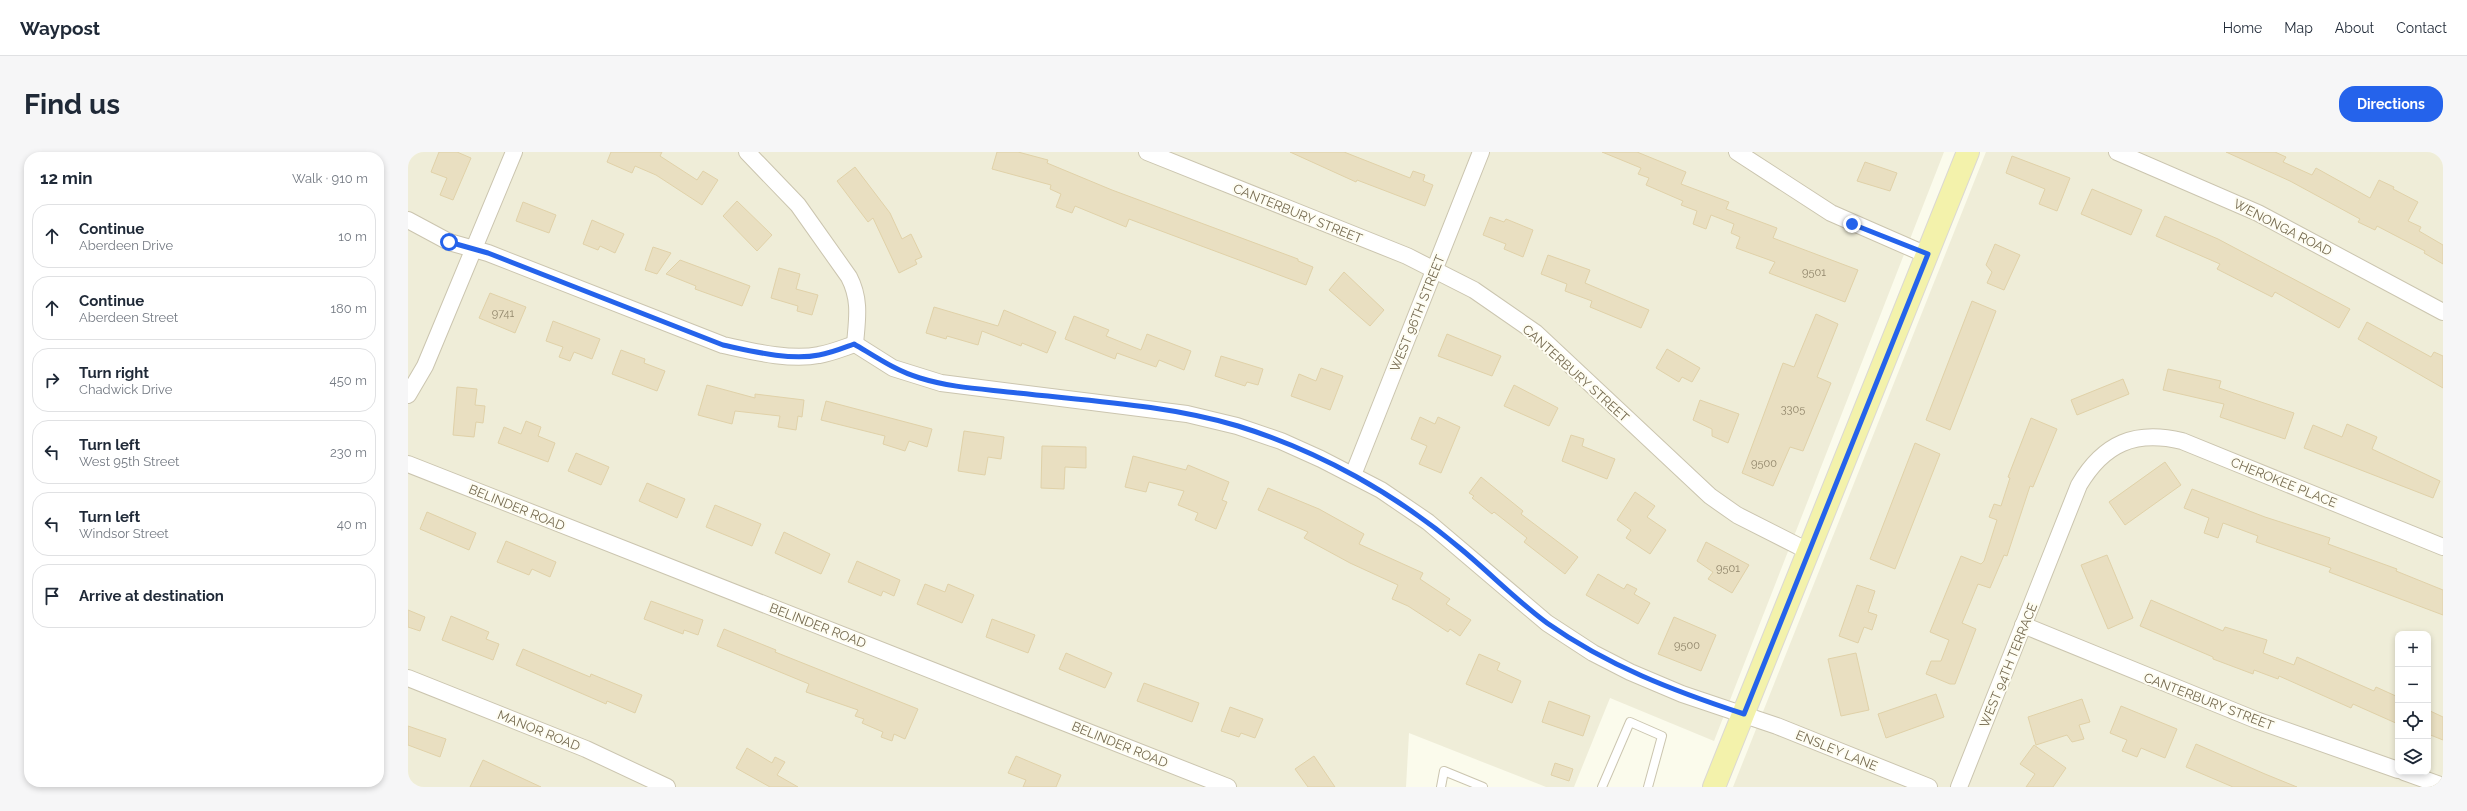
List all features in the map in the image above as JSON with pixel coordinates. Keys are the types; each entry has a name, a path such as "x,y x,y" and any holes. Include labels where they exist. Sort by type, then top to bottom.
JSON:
{"main road":[{"path":"1714,787 1968,152"}],"street":[{"path":"408,395 425,366 514,152"},
{"path":"408,220 449,242 474,250 723,345 758,353 818,356 854,344 858,306 856,290 849,277 798,205 747,152"},
{"name":"CANTERBURY STREET","path":"1147,152 1408,256 1474,290 1536,333 1710,496 1737,515 1808,551"},
{"name":"WEST 96TH STREET","path":"1353,475 1482,152"},
{"path":"1737,152 1831,213 1928,254"},
{"name":"WENONGA ROAD","path":"2117,152 2258,213 2443,312"},
{"name":"ENSLEY LANE","path":"854,344 893,368 941,383 1138,406 1187,414 1237,426 1281,441 1381,490 1428,522 1547,623 1593,653 1630,672 1682,694 1744,714 1929,787"},
{"name":"CHEROKEE PLACE","path":"2056,542 2079,485 2089,468 2111,448 2141,437 2162,436 2182,441 2443,547"},
{"name":"BELINDER ROAD","path":"408,464 1228,787"},
{"name":"WEST 94TH TERRACE","path":"1959,787 2056,542"},
{"name":"CANTERBURY STREET","path":"2024,625 2256,720 2395,769"},
{"name":"MANOR ROAD","path":"408,678 586,749 667,787"},
{"path":"2412,775 2443,786"}],"lane":[{"path":"1602,787 1630,722 1662,736 1648,787"},
{"path":"1441,787 1444,771 1483,787"}],"shaded area":[{"path":"408,152 1944,152 1714,741 1610,698 1574,787 1546,787 1409,733 1406,787 408,787"},
{"path":"1986,152 2443,152 2443,787 1733,787"}],"building":[{"path":"439,152 457,152 471,158 453,200 440,195 447,178 431,172"},
{"path":"611,152 662,152 660,156 697,180 703,171 718,180 702,205 656,175 635,166 632,173 607,162"},
{"path":"997,152 1018,152 1048,160 1047,163 1112,190 1298,259 1298,261 1313,267 1306,285 1129,219 1126,227 1075,206 1072,213 1056,207 1061,194 1050,189 1051,185 992,169"},
{"path":"1290,152 1344,152 1410,178 1413,171 1425,175 1423,181 1433,185 1425,206 1357,180 1356,182"},
{"path":"1602,152 1637,152 1686,172 1681,184 1729,202 1726,209 1777,228 1773,238 1858,270 1845,302 1769,273 1775,262 1736,248 1740,237 1731,233 1734,224 1711,215 1706,229 1693,224 1697,211 1681,205 1683,201 1646,185 1649,178 1638,174 1641,168"},
{"path":"2226,152 2275,152 2286,157 2283,162 2312,175 2316,168 2370,198 2379,180 2394,187 2393,189 2418,202 2408,221 2421,227 2419,231 2443,245 2443,264 2424,253 2425,251 2377,226 2375,230 2358,222 2360,219 2290,181"},
{"path":"2012,156 2070,178 2057,211 2039,204 2045,189 2006,173"},
{"path":"1865,162 1897,173 1890,191 1857,181"},
{"path":"855,167 890,213 902,239 911,234 922,257 915,260 917,264 899,273 873,218 868,222 837,181"},
{"path":"2092,189 2142,210 2131,235 2081,214"},
{"path":"737,201 772,235 757,251 723,216"},
{"path":"523,202 556,215 549,233 516,221"},
{"path":"2165,216 2218,239 2350,309 2339,328 2275,292 2272,297 2217,269 2220,264 2156,236"},
{"path":"1490,217 1504,222 1506,219 1533,230 1523,257 1504,249 1506,244 1483,235"},
{"path":"592,220 624,234 615,253 600,246 598,250 583,244"},
{"path":"1995,244 2020,255 2004,290 1987,283 1992,272 1986,265"},
{"path":"653,247 671,253 657,274 645,270"},
{"path":"1548,255 1590,270 1585,283 1649,310 1641,328 1590,307 1592,301 1565,291 1567,284 1541,274"},
{"path":"680,260 750,286 742,306 695,289 696,286 666,274"},
{"path":"779,268 800,274 796,289 818,295 812,315 797,311 798,306 771,298"},
{"path":"1344,272 1384,310 1370,326 1329,290"},
{"path":"490,293 526,307 515,333 479,318"},
{"path":"1972,301 1996,311 1950,430 1926,420"},
{"path":"934,307 998,326 1004,310 1056,332 1047,353 1022,343 1021,346 982,331 978,345 947,336 946,339 926,333"},
{"path":"1816,314 1838,324 1817,377 1831,383 1803,451 1790,447 1773,486 1742,473 1783,363 1794,367"},
{"path":"1074,316 1109,330 1106,336 1141,350 1147,334 1191,351 1184,370 1159,360 1156,367 1117,353 1115,359 1065,339"},
{"path":"553,321 600,339 592,359 574,352 570,361 559,357 563,347 546,341"},
{"path":"2367,322 2431,357 2434,352 2443,356 2443,388 2358,339"},
{"path":"1447,334 1501,356 1492,376 1438,356"},
{"path":"1667,349 1700,368 1692,382 1682,377 1679,382 1656,368"},
{"path":"621,350 645,359 644,363 665,371 657,391 612,374"},
{"path":"1221,356 1263,369 1258,385 1247,382 1245,386 1215,376"},
{"path":"1321,368 1343,376 1330,410 1291,396 1299,374 1316,381"},
{"path":"2168,369 2221,381 2219,388 2294,413 2285,439 2220,417 2224,404 2163,390"},
{"path":"2123,379 2129,394 2077,415 2071,400"},
{"path":"707,385 755,398 755,394 804,400 802,417 798,416 796,430 778,427 780,416 735,411 732,424 698,415"},
{"path":"1514,385 1558,408 1549,426 1504,406"},
{"path":"457,387 477,389 475,405 485,406 483,423 476,422 474,437 453,435"},
{"path":"1700,400 1739,414 1728,443 1712,436 1712,429 1693,420"},
{"path":"826,401 932,429 927,447 909,441 905,451 883,444 885,436 821,420"},
{"path":"1420,417 1435,424 1438,417 1460,427 1441,473 1419,464 1427,446 1411,439"},
{"path":"2031,418 2057,429 2033,487 2030,486 2007,556 2004,555 1990,588 1978,584 1962,623 1976,629 1955,684 1950,684 1926,674 1931,661 1941,661 1949,640 1930,632 1961,556 1981,564 1984,561 1997,520 1989,517 1994,504 2001,506 2010,478 2008,477"},
{"path":"526,421 541,427 538,436 555,443 548,462 498,443 504,427 521,434"},
{"path":"2347,424 2377,437 2372,449 2440,481 2433,498 2304,448 2313,425 2342,437"},
{"path":"964,431 1004,437 1001,459 988,457 985,475 958,471"},
{"path":"1571,435 1584,439 1582,446 1615,459 1607,479 1562,461"},
{"path":"1915,443 1940,454 1895,569 1870,559"},
{"path":"1042,446 1086,447 1086,468 1065,467 1064,489 1041,488"},
{"path":"576,453 609,467 601,485 568,471"},
{"path":"1133,456 1186,470 1188,465 1229,482 1222,500 1227,502 1216,529 1195,520 1198,513 1178,505 1184,491 1149,482 1146,492 1125,487"},
{"path":"2165,462 2181,485 2125,525 2109,502"},
{"path":"1481,477 1523,511 1521,514 1578,557 1565,574 1524,542 1527,538 1494,512 1492,514 1472,498 1474,496 1469,493"},
{"path":"647,483 685,499 677,518 639,501"},
{"path":"1268,488 1319,509 1364,534 1359,544 1423,573 1420,579 1450,599 1446,604 1471,620 1460,636 1450,629 1448,632 1408,606 1392,599 1398,585 1350,563 1304,538 1308,532 1258,510"},
{"path":"2192,489 2265,517 2330,538 2328,544 2397,569 2396,571 2443,590 2443,615 2329,572 2331,568 2256,542 2258,536 2223,523 2218,538 2204,533 2209,518 2184,508"},
{"path":"1635,492 1655,506 1647,517 1666,530 1650,554 1626,538 1631,530 1617,520"},
{"path":"715,505 761,524 752,546 706,527"},
{"path":"427,512 476,533 469,550 420,529"},
{"path":"784,532 830,554 821,574 775,553"},
{"path":"506,541 556,562 550,577 532,569 529,575 497,562"},
{"path":"1706,542 1749,565 1732,593 1708,579 1713,572 1697,561"},
{"path":"2107,555 2133,618 2108,629 2081,565"},
{"path":"857,561 900,580 894,596 883,591 881,596 848,582"},
{"path":"1598,574 1624,589 1627,584 1637,589 1634,594 1650,603 1638,624 1586,595"},
{"path":"925,584 945,592 948,584 974,595 962,623 917,604"},
{"path":"1857,585 1875,591 1868,612 1877,615 1872,630 1864,627 1858,643 1839,636"},
{"path":"2151,600 2223,631 2225,627 2267,640 2263,653 2294,665 2297,657 2374,691 2376,687 2395,696 2395,723 2353,704 2351,708 2279,676 2278,679 2254,670 2253,674 2213,659 2213,657 2140,626"},
{"path":"651,601 703,620 698,635 684,630 683,634 644,619"},
{"path":"408,610 425,617 420,631 408,627"},
{"path":"451,616 489,632 486,639 499,644 493,660 442,640"},
{"path":"1674,617 1716,635 1701,671 1658,654"},
{"path":"992,619 1035,635 1028,653 986,637"},
{"path":"724,629 776,650 775,652 918,709 905,739 894,734 892,741 881,737 883,732 862,723 864,719 855,716 858,710 806,692 809,684 717,646"},
{"path":"523,649 590,677 591,674 642,695 635,713 607,701 606,704 516,665"},
{"path":"1066,653 1112,673 1105,688 1059,669"},
{"path":"1856,653 1869,710 1841,716 1828,659"},
{"path":"1479,654 1500,663 1497,670 1521,681 1512,703 1466,684"},
{"path":"1144,683 1199,703 1192,722 1137,701"},
{"path":"1936,694 1944,717 1886,738 1878,714"},
{"path":"2082,699 2090,722 2079,725 2084,739 2072,742 2067,735 2036,745 2028,717"},
{"path":"1549,701 1590,716 1583,736 1542,722"},
{"path":"2121,706 2177,729 2165,758 2141,748 2137,757 2122,751 2127,740 2110,733"},
{"path":"1230,707 1263,719 1255,738 1241,733 1239,737 1221,731"},
{"path":"2431,711 2443,717 2443,740 2431,735"},
{"path":"408,726 446,739 440,757 408,745"},
{"path":"2196,744 2297,787 2233,787 2186,767"},
{"path":"2034,745 2066,768 2053,787 2026,787 2035,774 2020,764"},
{"path":"747,748 772,763 775,757 785,762 777,775 798,787 770,787 736,768"},
{"path":"1016,756 1061,775 1056,787 1023,787 1026,780 1008,773"},
{"path":"1314,756 1335,787 1308,787 1295,769"},
{"path":"483,760 541,787 470,787"},
{"path":"1555,763 1573,769 1569,781 1551,775"}],"route":[{"path":"449,242 488,253 723,345 758,353 818,356 854,344 893,368 919,378 941,383 1138,406 1187,414 1237,426 1281,441 1321,459 1381,490 1428,522 1463,550 1517,599 1547,623 1593,653 1630,672 1682,694 1744,714 1928,254 1852,224"}]}
